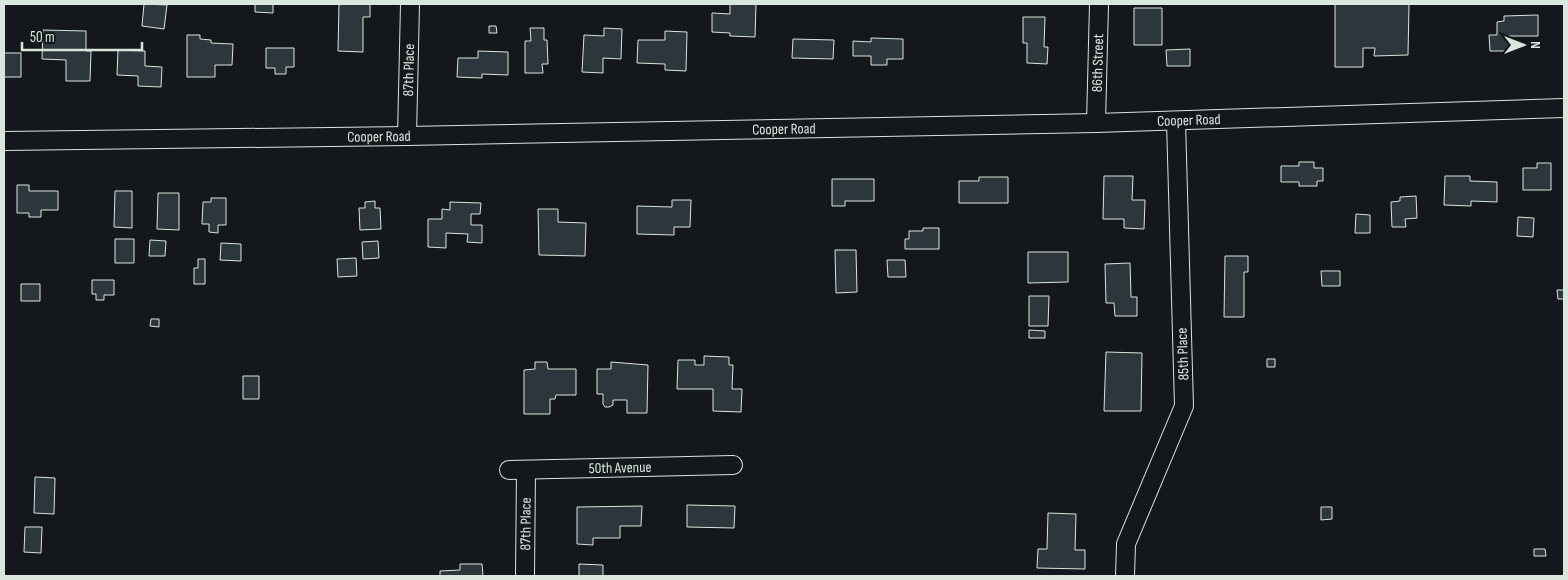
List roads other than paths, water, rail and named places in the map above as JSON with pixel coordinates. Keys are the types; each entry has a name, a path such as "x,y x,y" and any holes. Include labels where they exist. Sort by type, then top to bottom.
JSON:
{"street":[{"name":"87th Place","path":"407,136 410,4"},
{"name":"86th Street","path":"1096,123 1099,4"},
{"name":"Cooper Road","path":"4,141 407,136 1096,123 1564,108"},
{"name":"85th Place","path":"1125,576 1126,544 1184,406 1176,121"},
{"name":"50th Avenue","path":"518,470 732,464"},
{"name":"87th Place","path":"518,470 525,576"}]}
